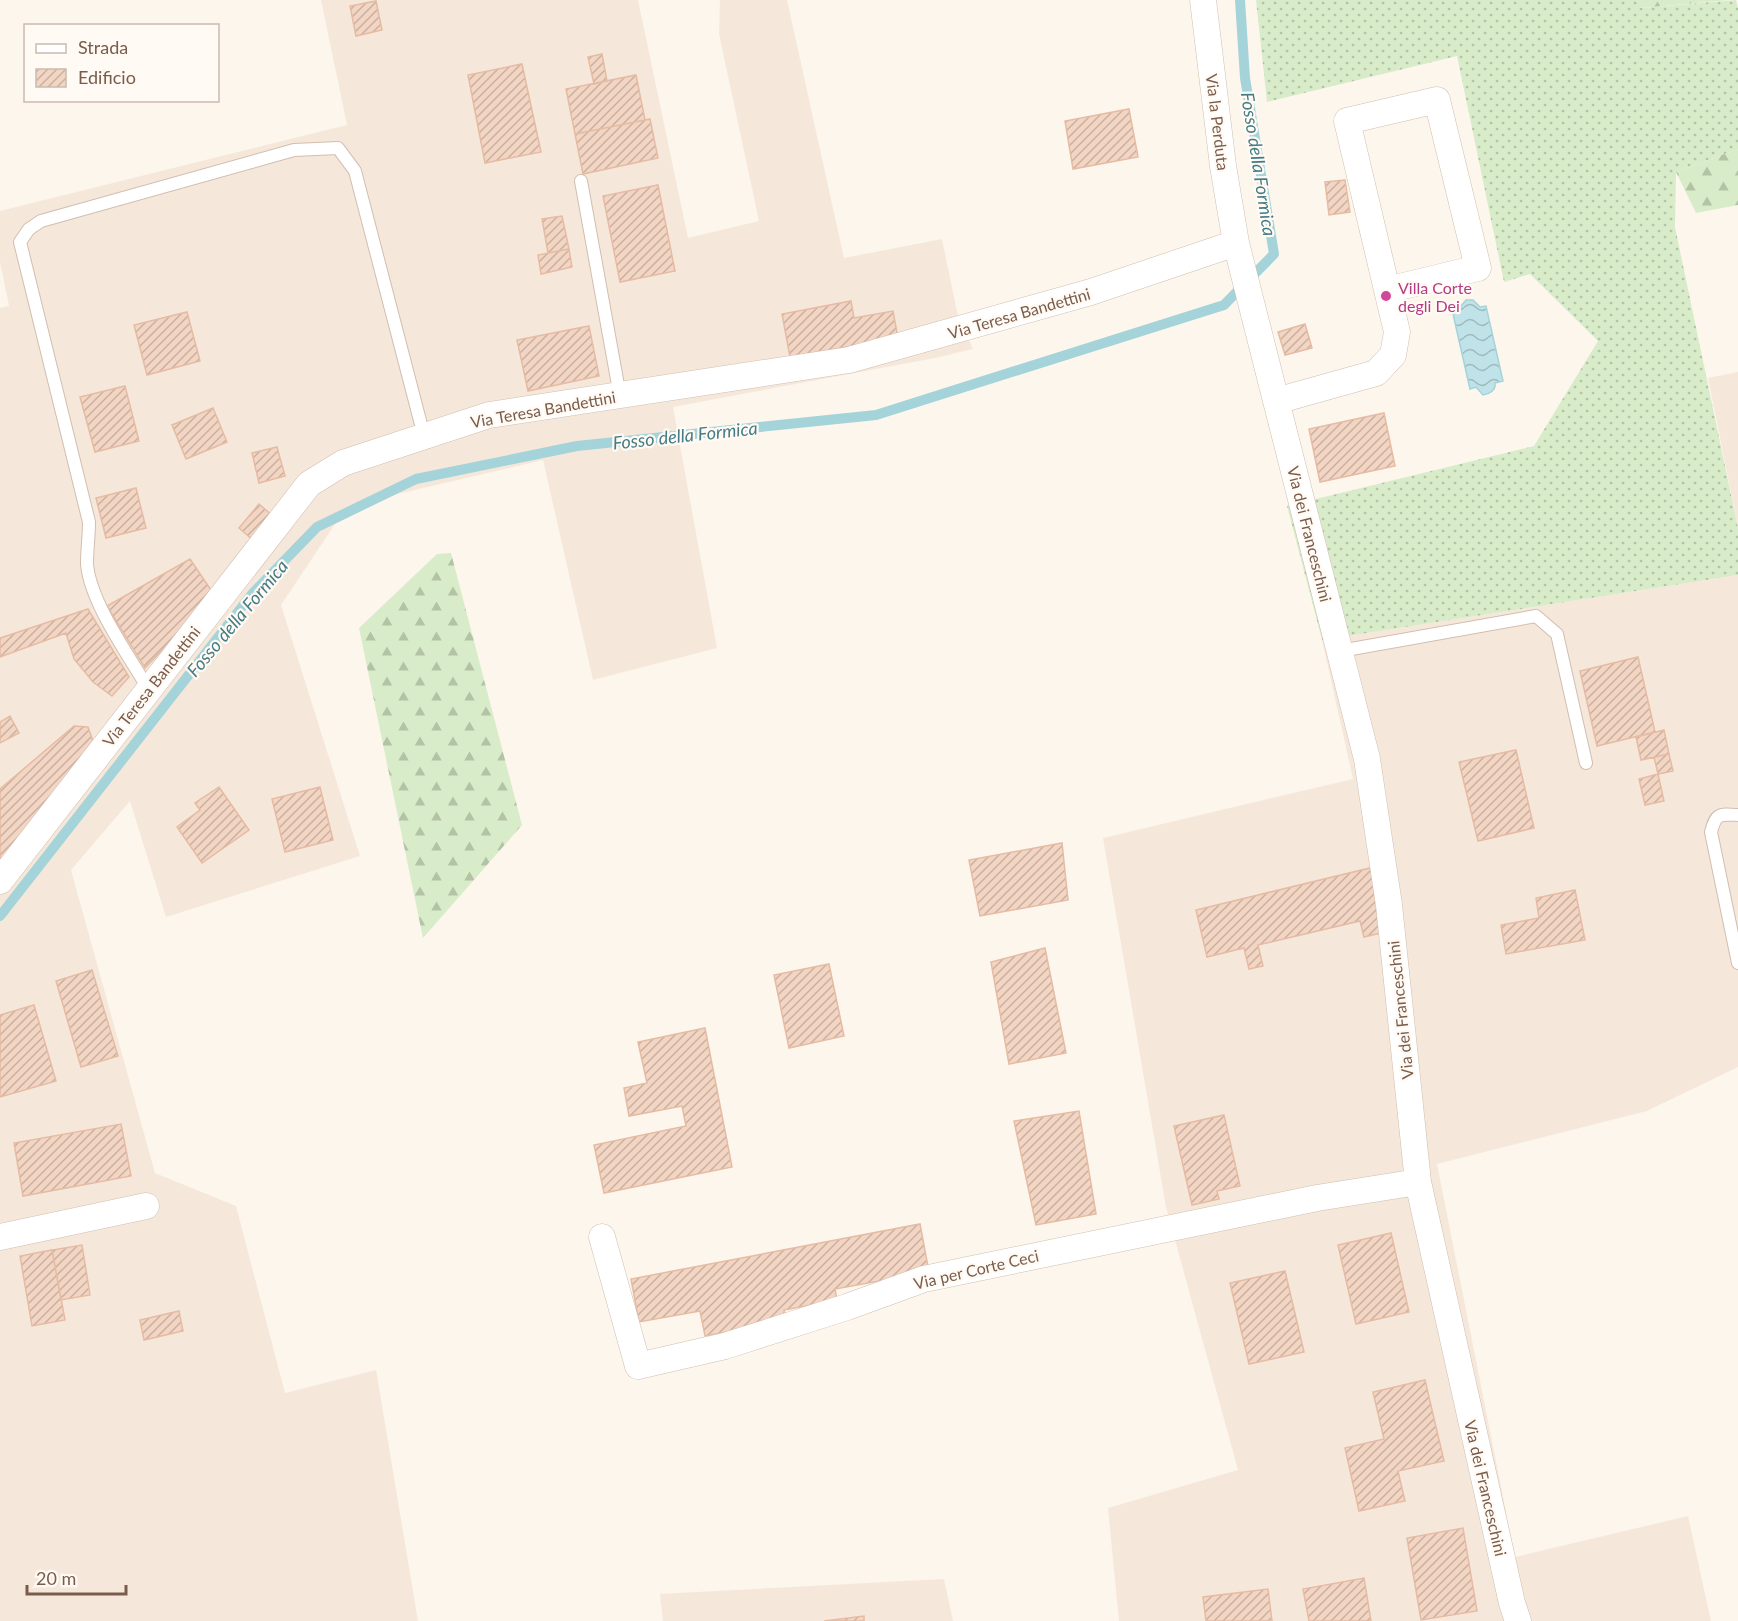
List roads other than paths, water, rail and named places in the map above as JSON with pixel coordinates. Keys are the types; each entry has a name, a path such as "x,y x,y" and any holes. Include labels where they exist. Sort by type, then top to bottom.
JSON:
{"street":[{"name":"Via la Perduta","path":"1203,0 1223,166 1236,243"},
{"path":"1276,401 1376,373 1393,355 1397,332 1387,290 1347,121 1437,99 1478,268 1387,290"},
{"name":"Via dei Franceschini","path":"1236,243 1367,759 1389,905 1418,1182 1512,1603 1518,1621"},
{"name":"Via Teresa Bandettini","path":"0,881 309,484 343,463 489,416 849,360 1091,292 1236,243"},
{"name":"Via per Corte Ceci","path":"602,1237 638,1366 724,1346 924,1279 1317,1198 1418,1182"},
{"path":"0,1237 146,1206"}],"lane":[{"path":"148,690 99,604 87,565 89,522 20,242 29,229 42,221 294,150 338,148 355,171 424,436"},
{"path":"581,181 620,396"},
{"path":"1340,651 1536,615 1557,634 1586,763"},
{"path":"1738,815 1721,814 1714,819 1711,832 1738,963"}],"water":[{"path":"1466,300 1473,300 1480,307 1486,306 1503,381 1495,383 1495,388 1488,394 1483,395 1476,387 1470,389 1453,314 1460,312"}],"waterway":[{"name":"Fosso della Formica","path":"0,916 252,594 317,527 416,479 577,446 876,415 1224,305 1274,254 1245,78 1240,0"}],"place":[{"name":"Villa Corte degli Dei","path":"1386,296"}]}
